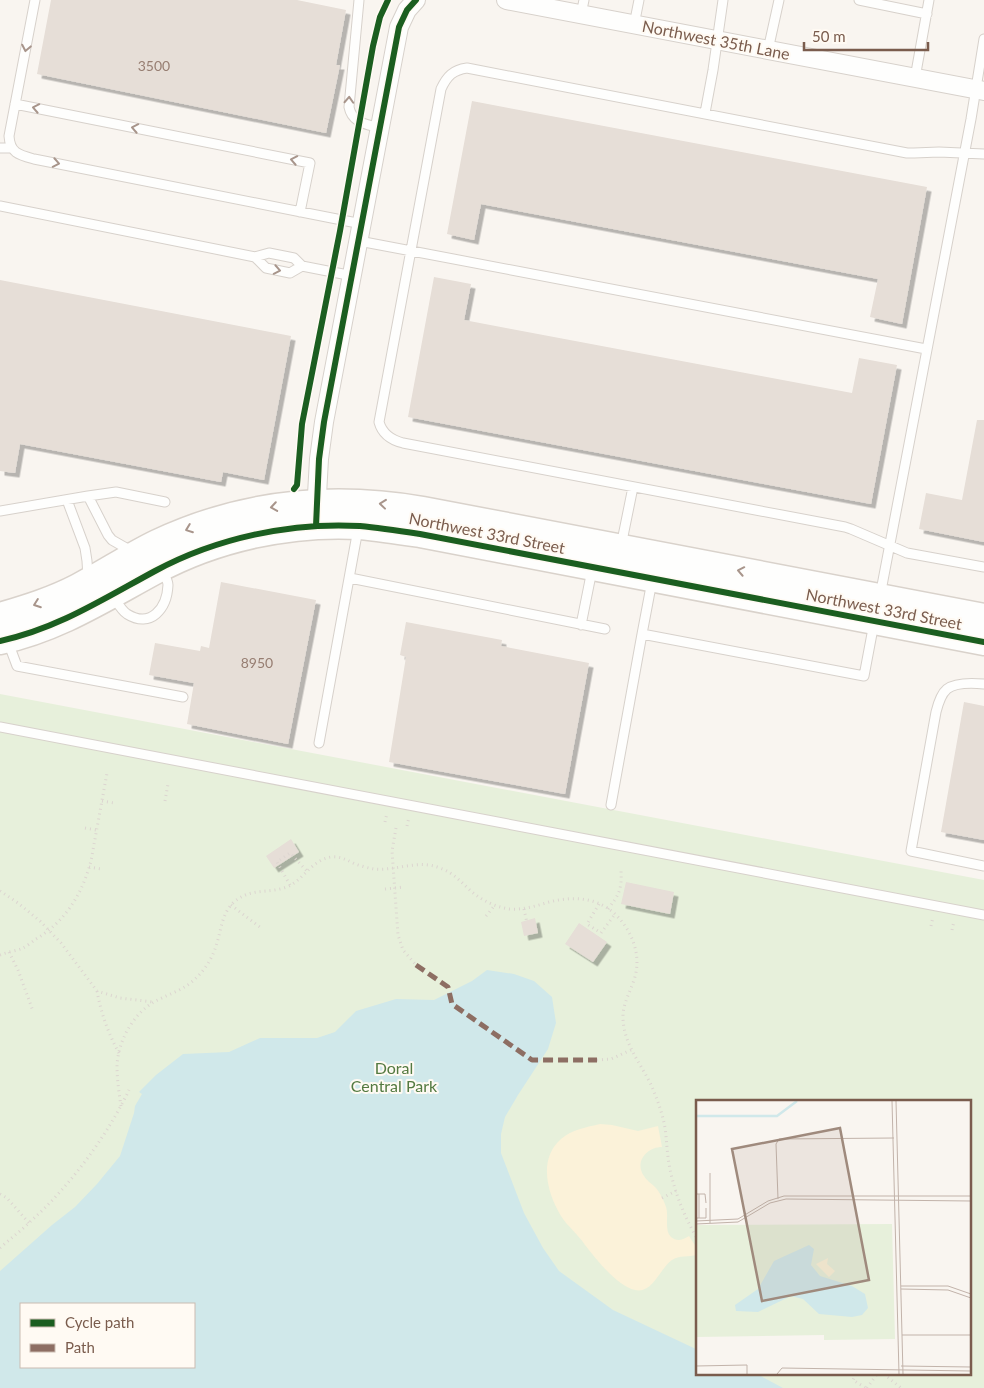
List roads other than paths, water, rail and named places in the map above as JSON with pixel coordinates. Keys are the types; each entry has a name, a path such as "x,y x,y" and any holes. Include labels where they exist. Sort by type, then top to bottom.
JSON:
{"street":[{"path":"316,514 323,428 399,27 407,10 416,0"},
{"name":"Northwest 35th Lane","path":"506,0 582,7 634,25 979,90"},
{"name":"Northwest 33rd Street","path":"2,630 62,620 102,584 151,557 197,552 238,539 270,532 349,502 393,505 696,562 877,609 984,642"},
{"name":"Northwest 33rd Street","path":"316,514 359,526 420,534 652,578 877,609 984,617"},
{"path":"628,549 646,563 652,578"},
{"path":"652,578 661,569 696,562"}],"lane":[{"path":"35,0 9,136 12,148 19,155 300,212 412,251 926,349"},
{"path":"359,0 349,107 353,118 380,128"},
{"path":"634,25 639,0"},
{"path":"705,113 723,0"},
{"path":"768,50 779,0"},
{"path":"860,0 927,14"},
{"path":"915,78 929,0"},
{"path":"642,634 864,676 964,153 979,90 984,39"},
{"path":"984,154 907,153 467,68 453,72 448,76 441,89 380,417 380,426 391,439 845,527 907,553 984,568"},
{"path":"15,104 310,163 300,212"},
{"path":"0,148 12,148"},
{"path":"0,206 255,257 269,253 294,258 302,266 353,276"},
{"path":"255,257 266,268 290,272 302,266"},
{"path":"628,549 633,487"},
{"path":"0,511 116,492 165,502"},
{"path":"67,500 85,548 87,561 102,584 126,613 134,617 143,618 158,614 163,606 168,584 151,557 112,540 88,496"},
{"path":"319,743 359,526"},
{"path":"582,625 593,567"},
{"path":"350,578 605,629"},
{"path":"610,805 652,578"},
{"path":"2,630 17,666 183,697"},
{"path":"984,684 970,683 951,687 940,699 911,851 984,866"},
{"path":"0,726 984,915"}],"water":[{"path":"487,970 514,974 534,981 552,997 556,1023 548,1049 505,1117 501,1134 501,1153 524,1213 543,1248 559,1271 613,1310 696,1349 696,1376 761,1376 783,1388 0,1388 0,1271 75,1207 120,1156 135,1106 142,1094 139,1092 156,1075 183,1054 229,1052 260,1038 317,1038 335,1032 356,1011 396,999 434,1000 472,981"}],"park label":[{"name":"Doral Central Park","path":"394,1077"}]}
